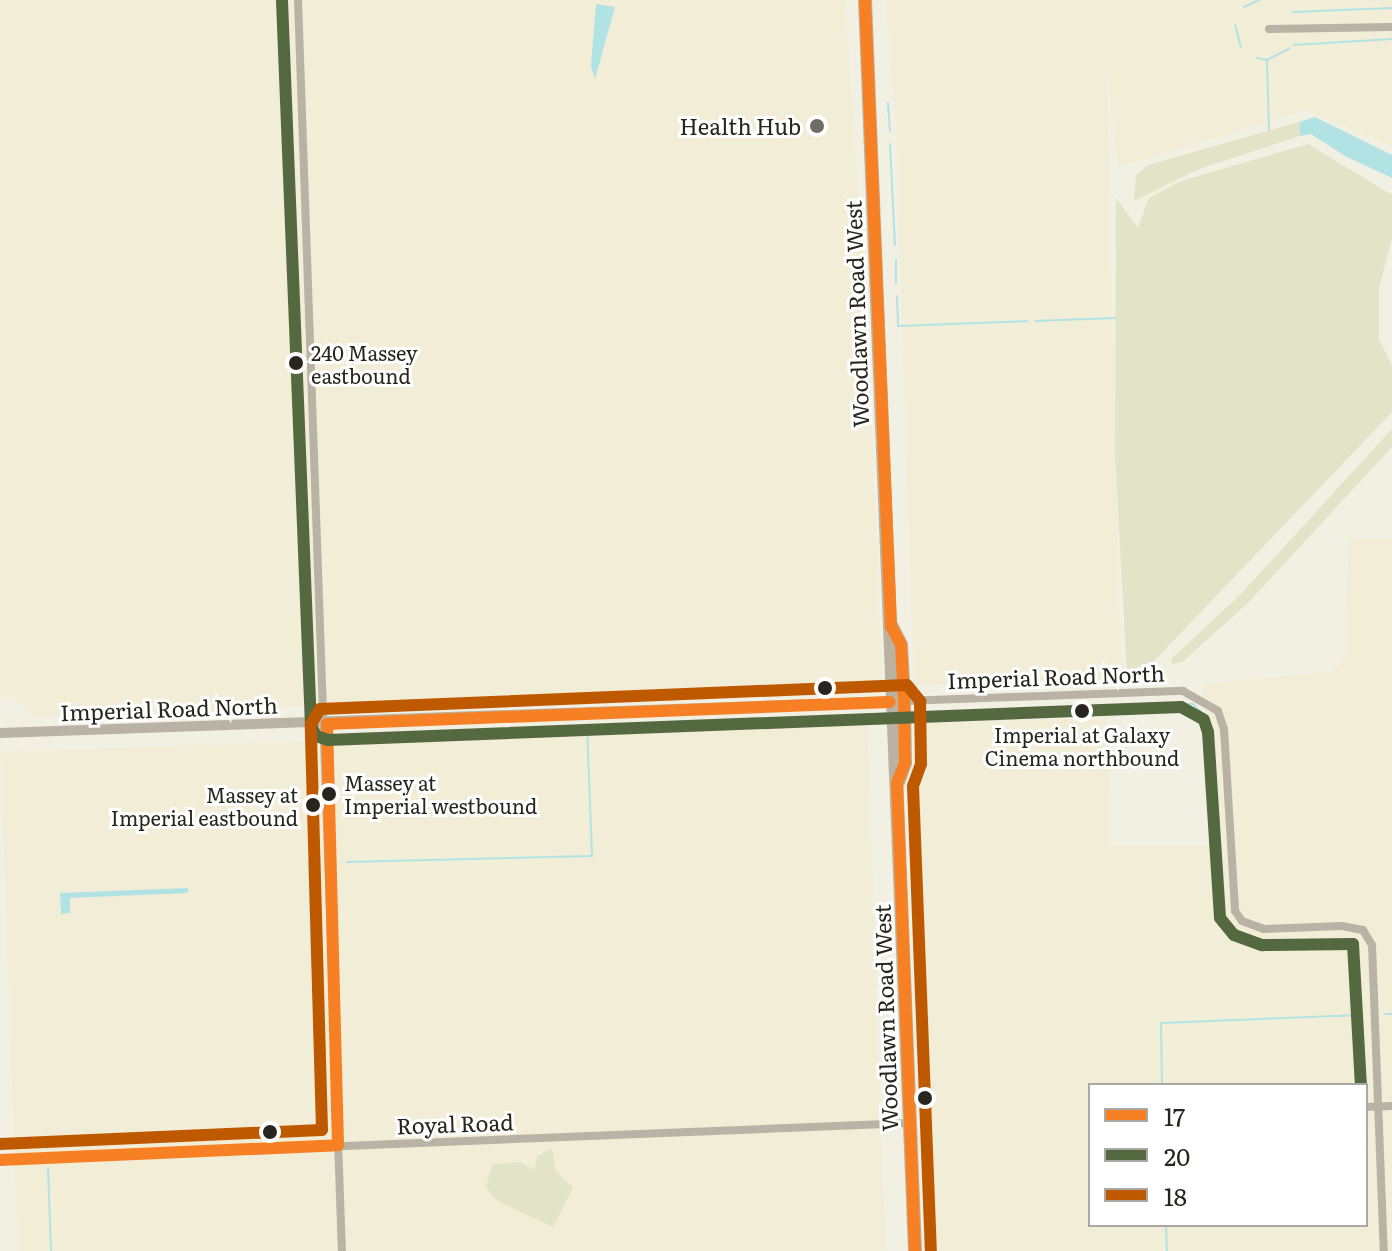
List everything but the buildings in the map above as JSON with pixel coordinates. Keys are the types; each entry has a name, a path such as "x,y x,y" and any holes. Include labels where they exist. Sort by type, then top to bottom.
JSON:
{"main road":[{"name":"Woodlawn Road West","path":"865,0 891,626 901,645 897,701 905,763 897,783 915,1251"}],"street":[{"path":"298,0 327,724 342,1251"},
{"path":"1269,29 1392,27"},
{"name":"Imperial Road North","path":"0,733 327,724 1183,691 1203,698 1218,711 1224,729 1235,911 1242,921 1264,929 1342,926 1363,930 1372,945 1379,1107"},
{"path":"1368,1107 1392,1106"},
{"path":"1379,1107 1384,1251"},
{"name":"Royal Road","path":"0,1160 911,1123"}],"shaded area":[{"path":"0,0 845,0 869,358 882,682 36,717 15,697 0,697"},
{"path":"886,0 1392,0 1392,146 1307,110 1118,167 1106,55 1121,678 914,685 896,130"},
{"path":"1349,538 1392,539 1392,1251 933,1251 915,724 1107,718 1111,845 1214,846 1203,684 1332,672 1345,657"},
{"path":"867,722 885,1251 18,1251 1,752"}],"green space":[{"path":"1299,122 1300,136 1199,169 1134,201 1136,175 1148,165"},
{"path":"1308,144 1392,195 1392,239 1379,288 1379,339 1392,366 1392,412 1154,661 1127,672 1115,455 1116,198 1138,228 1149,198 1181,181"},
{"path":"1392,429 1392,447 1248,603 1182,662 1172,664 1171,659 1239,596"},
{"path":"552,1149 556,1171 573,1188 553,1227 496,1200 486,1187 493,1164 520,1162 535,1170 537,1156"}],"water":[{"path":"596,4 615,7 595,79 591,66"},
{"path":"1315,117 1392,155 1392,178 1345,156 1311,134 1300,136 1299,122"},
{"path":"188,888 188,893 70,898 70,913 61,914 60,893"}],"waterway":[{"path":"1244,7 1259,0"},
{"path":"1293,12 1392,8"},
{"path":"1235,25 1241,47"},
{"path":"1294,45 1392,39"},
{"path":"1257,58 1267,60 1289,49"},
{"path":"1267,60 1269,130"},
{"path":"888,103 890,131"},
{"path":"890,144 895,245"},
{"path":"896,260 896,283"},
{"path":"897,296 898,326 1027,321"},
{"path":"1035,321 1116,318"},
{"path":"1148,704 1193,704 1207,718 1215,820"},
{"path":"1000,716 1127,708"},
{"path":"923,720 975,718"},
{"path":"607,726 877,721"},
{"path":"347,862 592,856 587,726 594,726"},
{"path":"312,966 309,864 314,863"},
{"path":"189,1134 318,1130 313,978"},
{"path":"1385,1014 1392,1014"},
{"path":"1162,1083 1161,1023 1363,1015"},
{"path":"47,1148 47,1139 177,1134"},
{"path":"48,1168 51,1251"},
{"path":"1166,1227 1167,1251"}],"transit line":[{"name":"17","path":"865,0 891,626 901,645 904,701 905,763 897,783 915,1251"},
{"name":"20","path":"282,1 311,725 316,736 328,740 1181,707 1204,720 1208,732 1220,918 1234,935 1262,945 1353,944 1361,1083"},
{"name":"18","path":"0,1144 322,1130 311,724 320,709 907,685 920,701 921,764 913,786 931,1250"},
{"name":"17","path":"0,1160 338,1145 327,724 890,702"}],"place":[{"name":"Health Hub","path":"817,126"},
{"name":"240 Massey eastbound","path":"296,363"},
{"name":"Imperial at Galaxy Cinema northbound","path":"1082,711"},
{"name":"Massey at Imperial westbound","path":"329,794"},
{"name":"Massey at Imperial eastbound","path":"313,805"}]}
